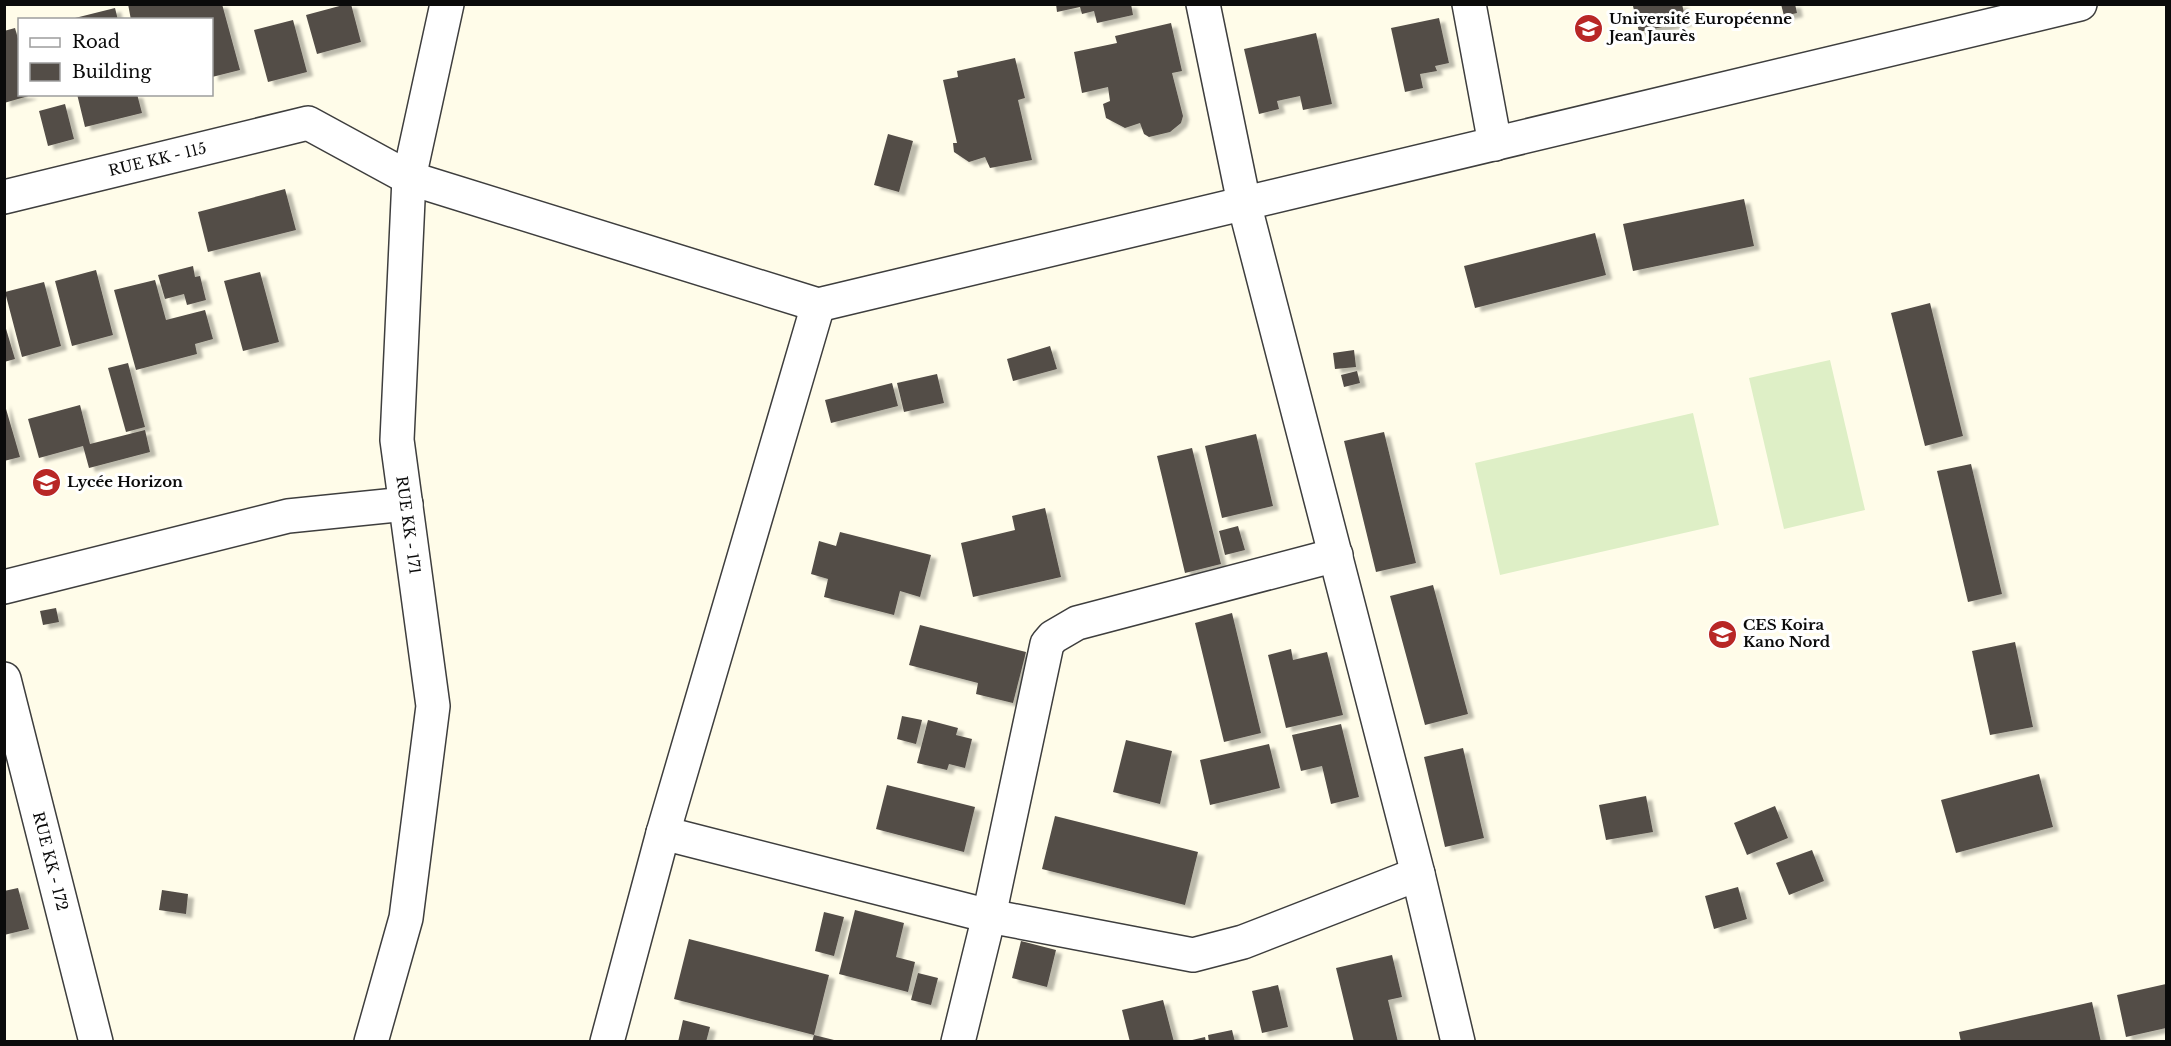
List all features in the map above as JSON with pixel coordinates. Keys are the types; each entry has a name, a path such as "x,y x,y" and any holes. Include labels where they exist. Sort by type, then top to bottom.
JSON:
{"street":[{"name":"RUE KK - 171","path":"371,1041 406,918 434,706 397,440 409,178 447,4"},
{"path":"1203,4 1244,203 1418,874 1458,1041"},
{"path":"1469,4 1496,144"},
{"path":"409,178 818,305 2080,4"},
{"name":"RUE KK - 115","path":"4,197 308,123 409,178"},
{"path":"607,1041 663,833 818,305"},
{"path":"4,587 288,516 406,504"},
{"path":"958,1041 989,916 1047,644 1053,637 1077,623 1336,555"},
{"name":"RUE KK - 172","path":"4,679 96,1041"},
{"path":"663,833 989,916 1193,955 1243,942 1418,874"}],"green space":[{"path":"1830,360 1865,510 1784,529 1749,378"},
{"path":"1693,413 1719,525 1500,575 1475,463"}],"building":[{"path":"128,4 222,4 240,70 213,77 213,18 131,18"},
{"path":"351,4 361,42 317,54 306,15"},
{"path":"1056,4 1131,4 1133,15 1097,23 1094,11 1082,14 1080,7 1057,12"},
{"path":"1682,4 1686,22 1639,32 1633,6"},
{"path":"1781,4 1795,4 1797,13 1784,16"},
{"path":"115,8 118,18 75,18"},
{"path":"1439,18 1449,63 1435,66 1437,71 1420,74 1423,88 1405,92 1391,28"},
{"path":"293,20 307,72 268,82 254,30"},
{"path":"1171,23 1182,71 1172,73 1183,116 1181,123 1170,132 1149,137 1144,134 1140,123 1125,128 1106,118 1103,104 1110,101 1108,87 1082,93 1074,52 1117,43 1115,36"},
{"path":"15,28 18,39 18,96 28,96 4,103 4,31"},
{"path":"1316,33 1332,104 1303,110 1300,96 1277,101 1279,109 1259,114 1244,49"},
{"path":"1015,58 1025,98 1018,100 1032,160 990,168 985,157 969,162 954,152 953,143 957,143 943,80 958,77 957,71"},
{"path":"77,96 138,96 142,113 85,127"},
{"path":"65,104 74,139 48,146 39,111"},
{"path":"888,134 913,141 899,192 874,185"},
{"path":"285,189 296,230 208,252 198,212"},
{"path":"1744,199 1754,246 1633,271 1623,224"},
{"path":"1595,233 1606,275 1475,308 1464,266"},
{"path":"193,266 195,277 200,276 206,300 187,305 184,294 165,299 158,275"},
{"path":"96,270 113,335 72,346 55,281"},
{"path":"260,272 279,342 243,351 224,281"},
{"path":"155,280 166,320 205,310 213,339 195,344 197,354 136,370 114,290"},
{"path":"44,282 61,346 22,357 5,292"},
{"path":"1930,303 1963,436 1925,446 1891,313"},
{"path":"4,322 15,359 4,362"},
{"path":"1050,346 1057,369 1013,381 1007,359"},
{"path":"1354,350 1356,367 1335,369 1333,353"},
{"path":"128,363 145,427 126,432 108,368"},
{"path":"1357,371 1360,383 1344,387 1341,375"},
{"path":"937,374 944,403 904,412 897,383"},
{"path":"892,383 898,406 831,423 825,400"},
{"path":"4,402 20,457 4,461"},
{"path":"80,405 90,444 145,430 150,452 89,468 83,446 39,458 28,419"},
{"path":"1384,432 1416,563 1376,572 1344,441"},
{"path":"1256,434 1273,506 1222,518 1205,446"},
{"path":"1192,448 1221,564 1185,573 1157,456"},
{"path":"1971,464 2002,594 1968,602 1937,471"},
{"path":"1045,508 1061,577 973,597 961,543 1015,530 1012,516"},
{"path":"1238,526 1245,550 1225,555 1219,531"},
{"path":"840,532 931,555 920,597 900,591 894,615 824,597 828,579 811,574 819,541 836,546"},
{"path":"1433,585 1468,714 1425,725 1390,596"},
{"path":"56,608 59,622 43,625 40,611"},
{"path":"1232,613 1261,733 1224,742 1195,623"},
{"path":"920,625 1026,652 1013,703 976,694 978,683 909,665"},
{"path":"2015,642 2033,727 1990,735 1972,651"},
{"path":"1291,649 1293,660 1327,652 1343,715 1286,728 1268,655"},
{"path":"902,716 922,720 916,744 897,739"},
{"path":"928,720 958,728 956,735 972,739 965,768 949,764 947,770 917,763"},
{"path":"1341,724 1359,797 1331,804 1322,766 1301,771 1292,735"},
{"path":"1126,740 1172,751 1160,804 1113,792"},
{"path":"1269,744 1280,788 1210,805 1200,760"},
{"path":"1463,748 1484,838 1445,847 1424,757"},
{"path":"2039,774 2053,827 1956,853 1941,800"},
{"path":"887,785 975,807 964,852 876,829"},
{"path":"1646,796 1653,832 1606,840 1599,805"},
{"path":"1775,806 1788,838 1747,855 1734,823"},
{"path":"1055,816 1198,852 1185,905 1042,869"},
{"path":"1812,850 1824,881 1789,895 1776,863"},
{"path":"1738,887 1747,919 1714,929 1705,896"},
{"path":"18,888 29,929 4,935 4,891"},
{"path":"162,890 188,894 186,914 159,910"},
{"path":"855,910 904,923 896,957 915,962 908,992 839,974"},
{"path":"824,912 844,917 834,956 815,951"},
{"path":"689,939 829,975 814,1035 674,999"},
{"path":"1021,941 1056,950 1047,987 1012,978"},
{"path":"1392,955 1402,997 1388,1000 1398,1042 1354,1042 1336,968"},
{"path":"918,973 938,978 931,1005 911,1000"},
{"path":"2166,984 2166,1028 2126,1037 2117,995"},
{"path":"1278,985 1288,1027 1262,1033 1252,991"},
{"path":"1163,1000 1174,1042 1130,1042 1122,1010"},
{"path":"2092,1002 2101,1042 1961,1042 1959,1032"},
{"path":"683,1020 710,1027 706,1042 678,1042"},
{"path":"1232,1030 1235,1042 1209,1042 1208,1035"},
{"path":"814,1035 838,1041 838,1042 812,1042"},
{"path":"1205,1037 1206,1042 1188,1042 1188,1041"}],"place":[{"name":"Université Européenne Jean Jaurès","path":"1588,28"},
{"name":"Lycée Horizon","path":"46,482"},
{"name":"CES Koira Kano Nord","path":"1722,634"}]}
